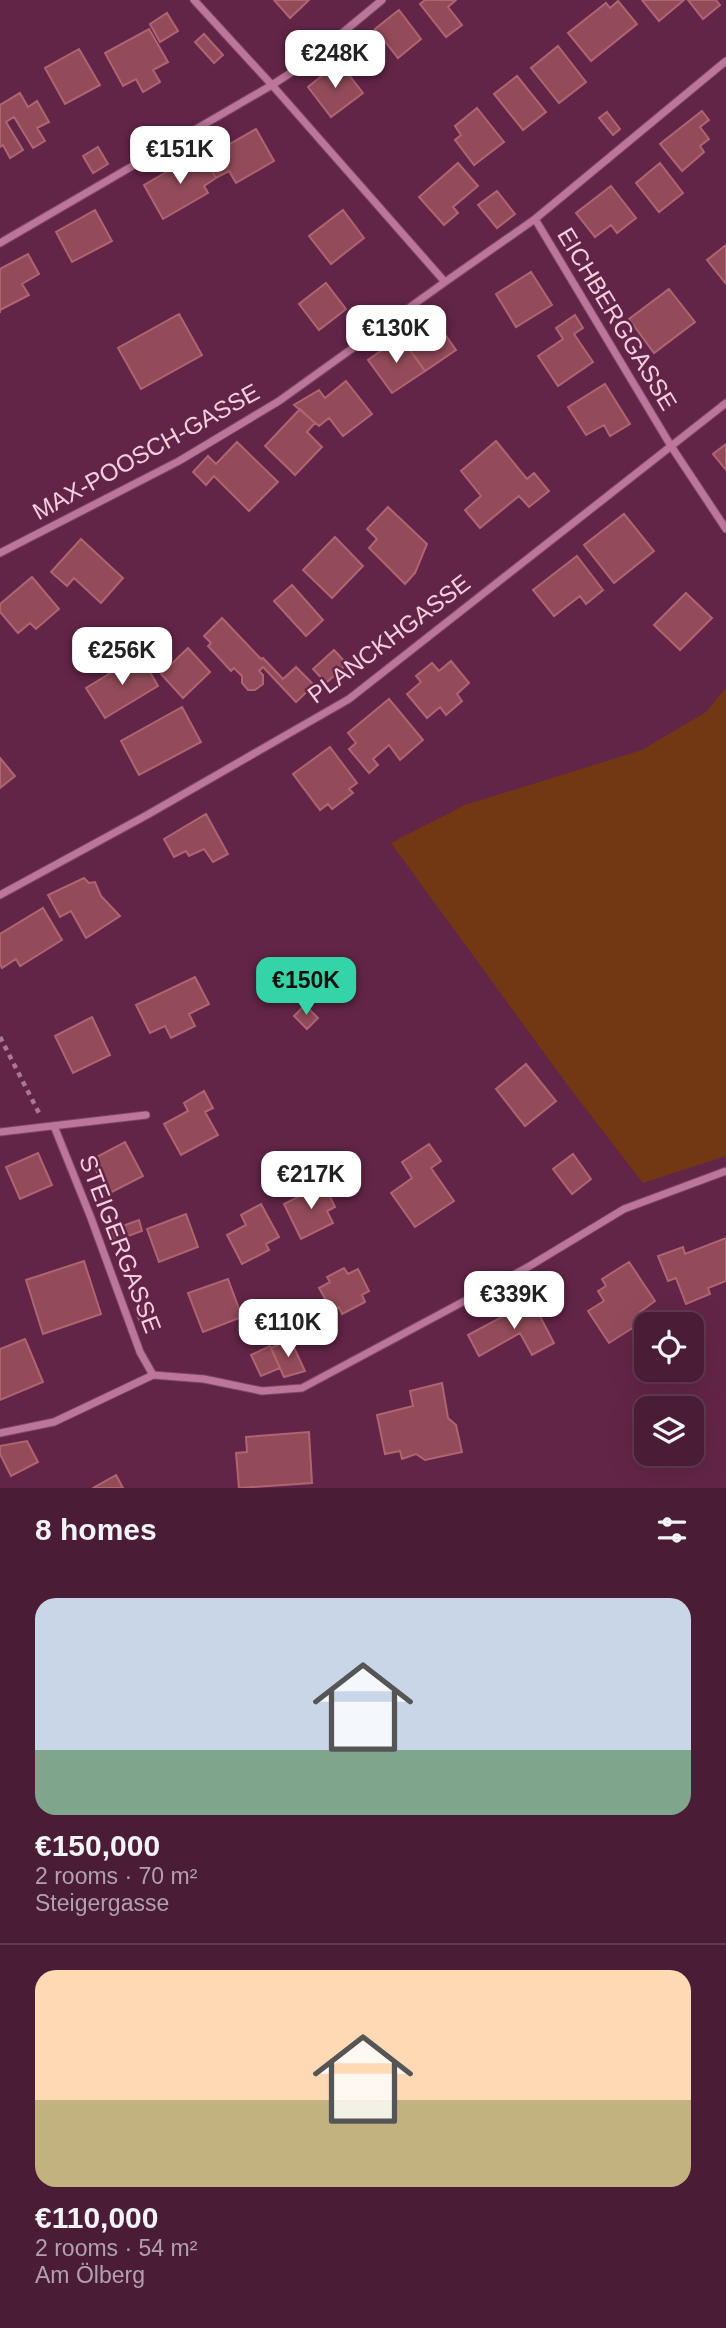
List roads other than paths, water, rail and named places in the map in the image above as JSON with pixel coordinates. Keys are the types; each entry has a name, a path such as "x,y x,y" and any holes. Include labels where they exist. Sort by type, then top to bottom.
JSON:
{"street":[{"path":"194,0 445,282"},
{"path":"0,243 272,85 306,63 382,0"},
{"path":"535,219 726,61"},
{"name":"EICHBERGGASSE","path":"445,282 535,219 671,446 726,529"},
{"name":"MAX-POOSCH-GASSE","path":"0,552 179,461 279,401 445,282"},
{"name":"PLANCKHGASSE","path":"0,895 349,699 726,404"},
{"name":"STEIGERGASSE","path":"0,1132 146,1115"},
{"name":"STEIGERGASSE","path":"54,1126 141,1352 153,1375"},
{"path":"0,1433 54,1422 153,1375 204,1379 261,1391 302,1388 528,1267 624,1209 726,1171"}]}
